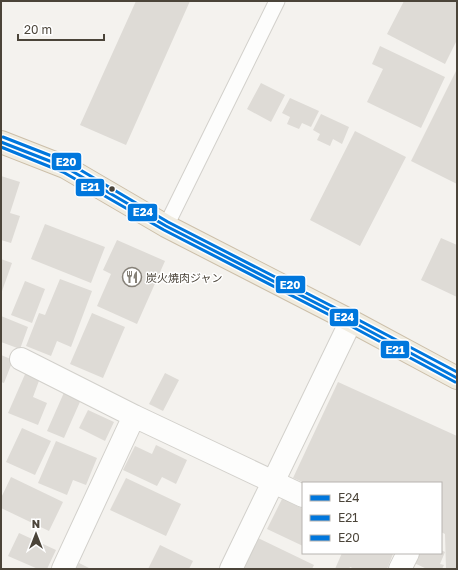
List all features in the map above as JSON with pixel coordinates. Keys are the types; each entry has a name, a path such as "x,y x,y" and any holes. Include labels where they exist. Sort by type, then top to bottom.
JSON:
{"highway":[{"path":"1,142 66,167 166,226 351,321 457,378"}],"street":[{"path":"231,569 351,321"},
{"path":"21,359 134,416 302,496"},
{"path":"63,569 134,416"},
{"path":"400,569 408,554"}],"lane":[{"path":"166,226 277,1"}],"building":[{"path":"136,1 190,1 126,145 80,125"},
{"path":"404,1 457,1 457,40 445,64 387,34"},
{"path":"380,46 445,77 421,128 367,102 383,69 372,64"},
{"path":"457,69 457,184 411,161"},
{"path":"261,83 285,95 271,122 247,109"},
{"path":"290,98 319,111 311,127 302,123 299,129 287,124 290,117 282,113"},
{"path":"321,114 349,127 342,144 333,139 330,146 317,140 320,134 313,130"},
{"path":"355,131 406,157 360,246 310,220"},
{"path":"1,176 20,182 10,213 20,216 11,243 1,240"},
{"path":"45,224 105,247 91,283 31,259"},
{"path":"441,238 457,245 457,297 421,280"},
{"path":"117,240 165,261 137,324 97,306 111,274 103,270"},
{"path":"1,259 12,263 1,294"},
{"path":"60,279 92,291 71,347 57,341 51,356 26,346 39,313 45,315"},
{"path":"25,281 45,289 32,323 11,315"},
{"path":"92,313 125,327 103,378 70,364"},
{"path":"1,316 28,327 20,349 1,342"},
{"path":"1,355 13,360 4,383 1,382"},
{"path":"26,372 40,378 33,397 47,403 38,425 8,413"},
{"path":"165,373 179,380 163,411 149,404"},
{"path":"338,382 457,436 457,569 446,569 445,534 442,532 442,482 303,482 293,478"},
{"path":"66,388 83,395 64,438 47,431"},
{"path":"88,410 114,422 105,441 79,428"},
{"path":"22,428 51,441 35,475 6,462"},
{"path":"56,441 97,458 86,485 73,480 67,495 38,483"},
{"path":"156,445 187,460 176,484 162,477 157,486 123,470 135,446 152,454"},
{"path":"11,477 63,502 49,531 1,508 1,498"},
{"path":"126,478 181,504 166,536 110,510"},
{"path":"282,499 302,509 302,546 267,529"},
{"path":"19,533 56,550 47,569 38,569 8,556"},
{"path":"258,538 314,565 312,569 243,569"},
{"path":"160,545 193,561 189,569 148,569"},
{"path":"442,550 445,552 440,564 444,565 442,569 427,569 412,562 416,554 442,554"},
{"path":"342,554 393,554 387,569 355,569 350,567 349,569 335,569"},
{"path":"79,563 91,569 76,569"}],"transit line":[{"name":"E20","path":"3,137 67,162 168,222 457,372"},
{"name":"E24","path":"1,142 65,167 166,226 351,321 457,378"},
{"name":"E21","path":"1,147 63,172 164,230 349,325 455,382"}],"place":[{"name":"炭火焼肉ジャン","path":"132,277"}]}
